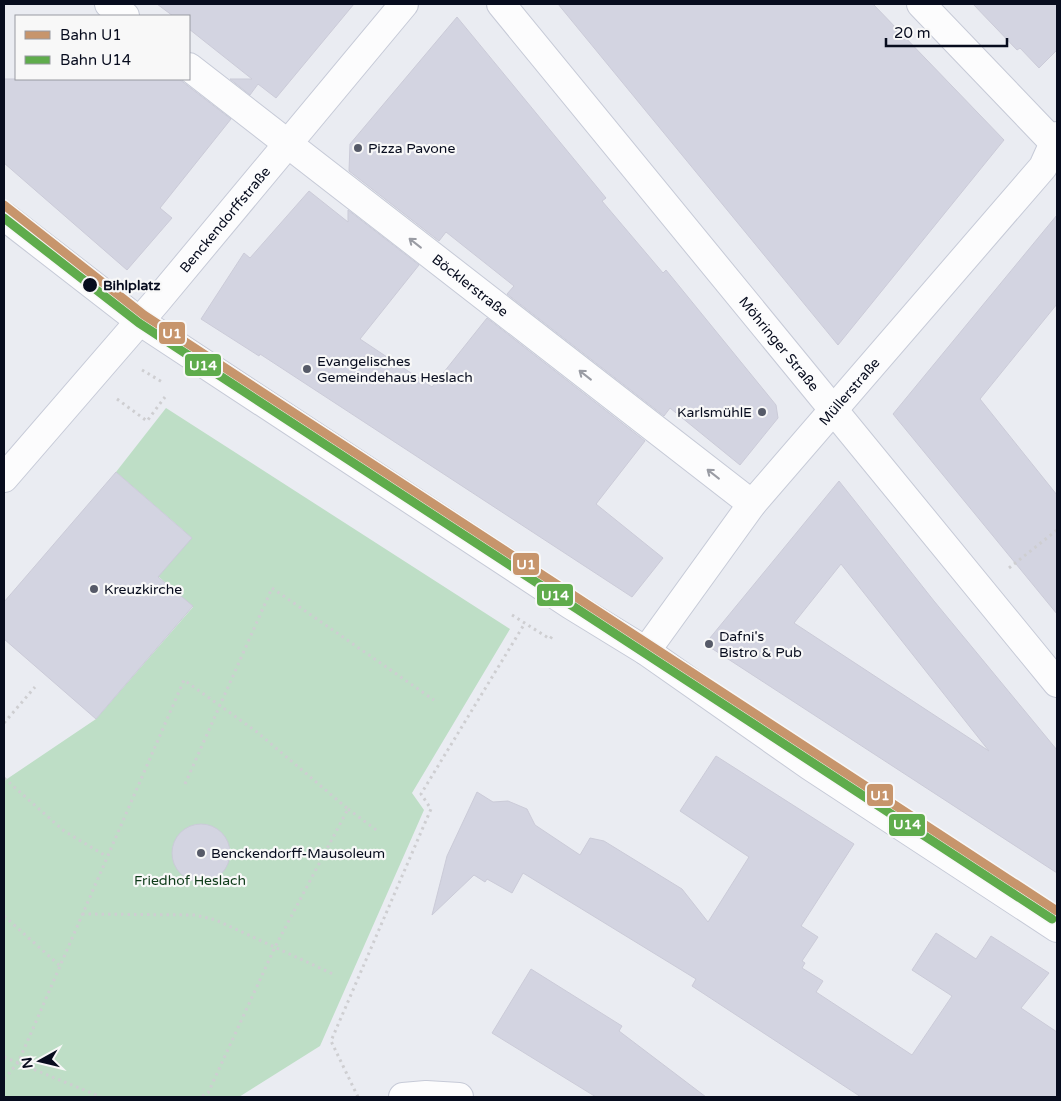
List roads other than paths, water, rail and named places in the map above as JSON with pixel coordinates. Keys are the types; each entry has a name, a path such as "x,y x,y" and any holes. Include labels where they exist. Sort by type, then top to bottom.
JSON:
{"street":[{"path":"109,4 124,15"},
{"name":"Benckendorffstraße","path":"4,478 91,379 138,320 404,4"},
{"name":"Möhringer Straße","path":"501,4 1057,683"},
{"path":"922,4 1056,141"},
{"name":"Böcklerstraße","path":"190,68 287,145 752,504"},
{"name":"Müllerstraße","path":"646,651 752,504 1043,167 1056,141"},
{"path":"4,216 138,320 570,605 646,651 810,766 1057,928"},
{"path":"403,1097 426,1095 459,1097"}],"rail line":[{"name":"U1","path":"4,205 144,315 1057,911"},
{"name":"U14","path":"4,218 139,323 1052,919"}],"place":[{"name":"Pizza Pavone","path":"358,148"},
{"name":"Bihlplatz","path":"90,285"},
{"name":"Evangelisches Gemeindehaus Heslach","path":"307,369"},
{"name":"KarlsmühlE","path":"762,412"},
{"name":"Kreuzkirche","path":"94,589"},
{"name":"Dafni's Bistro & Pub","path":"709,644"},
{"name":"Benckendorff-Mausoleum","path":"201,853"}],"park label":[{"name":"Friedhof Heslach","path":"190,880"}]}
